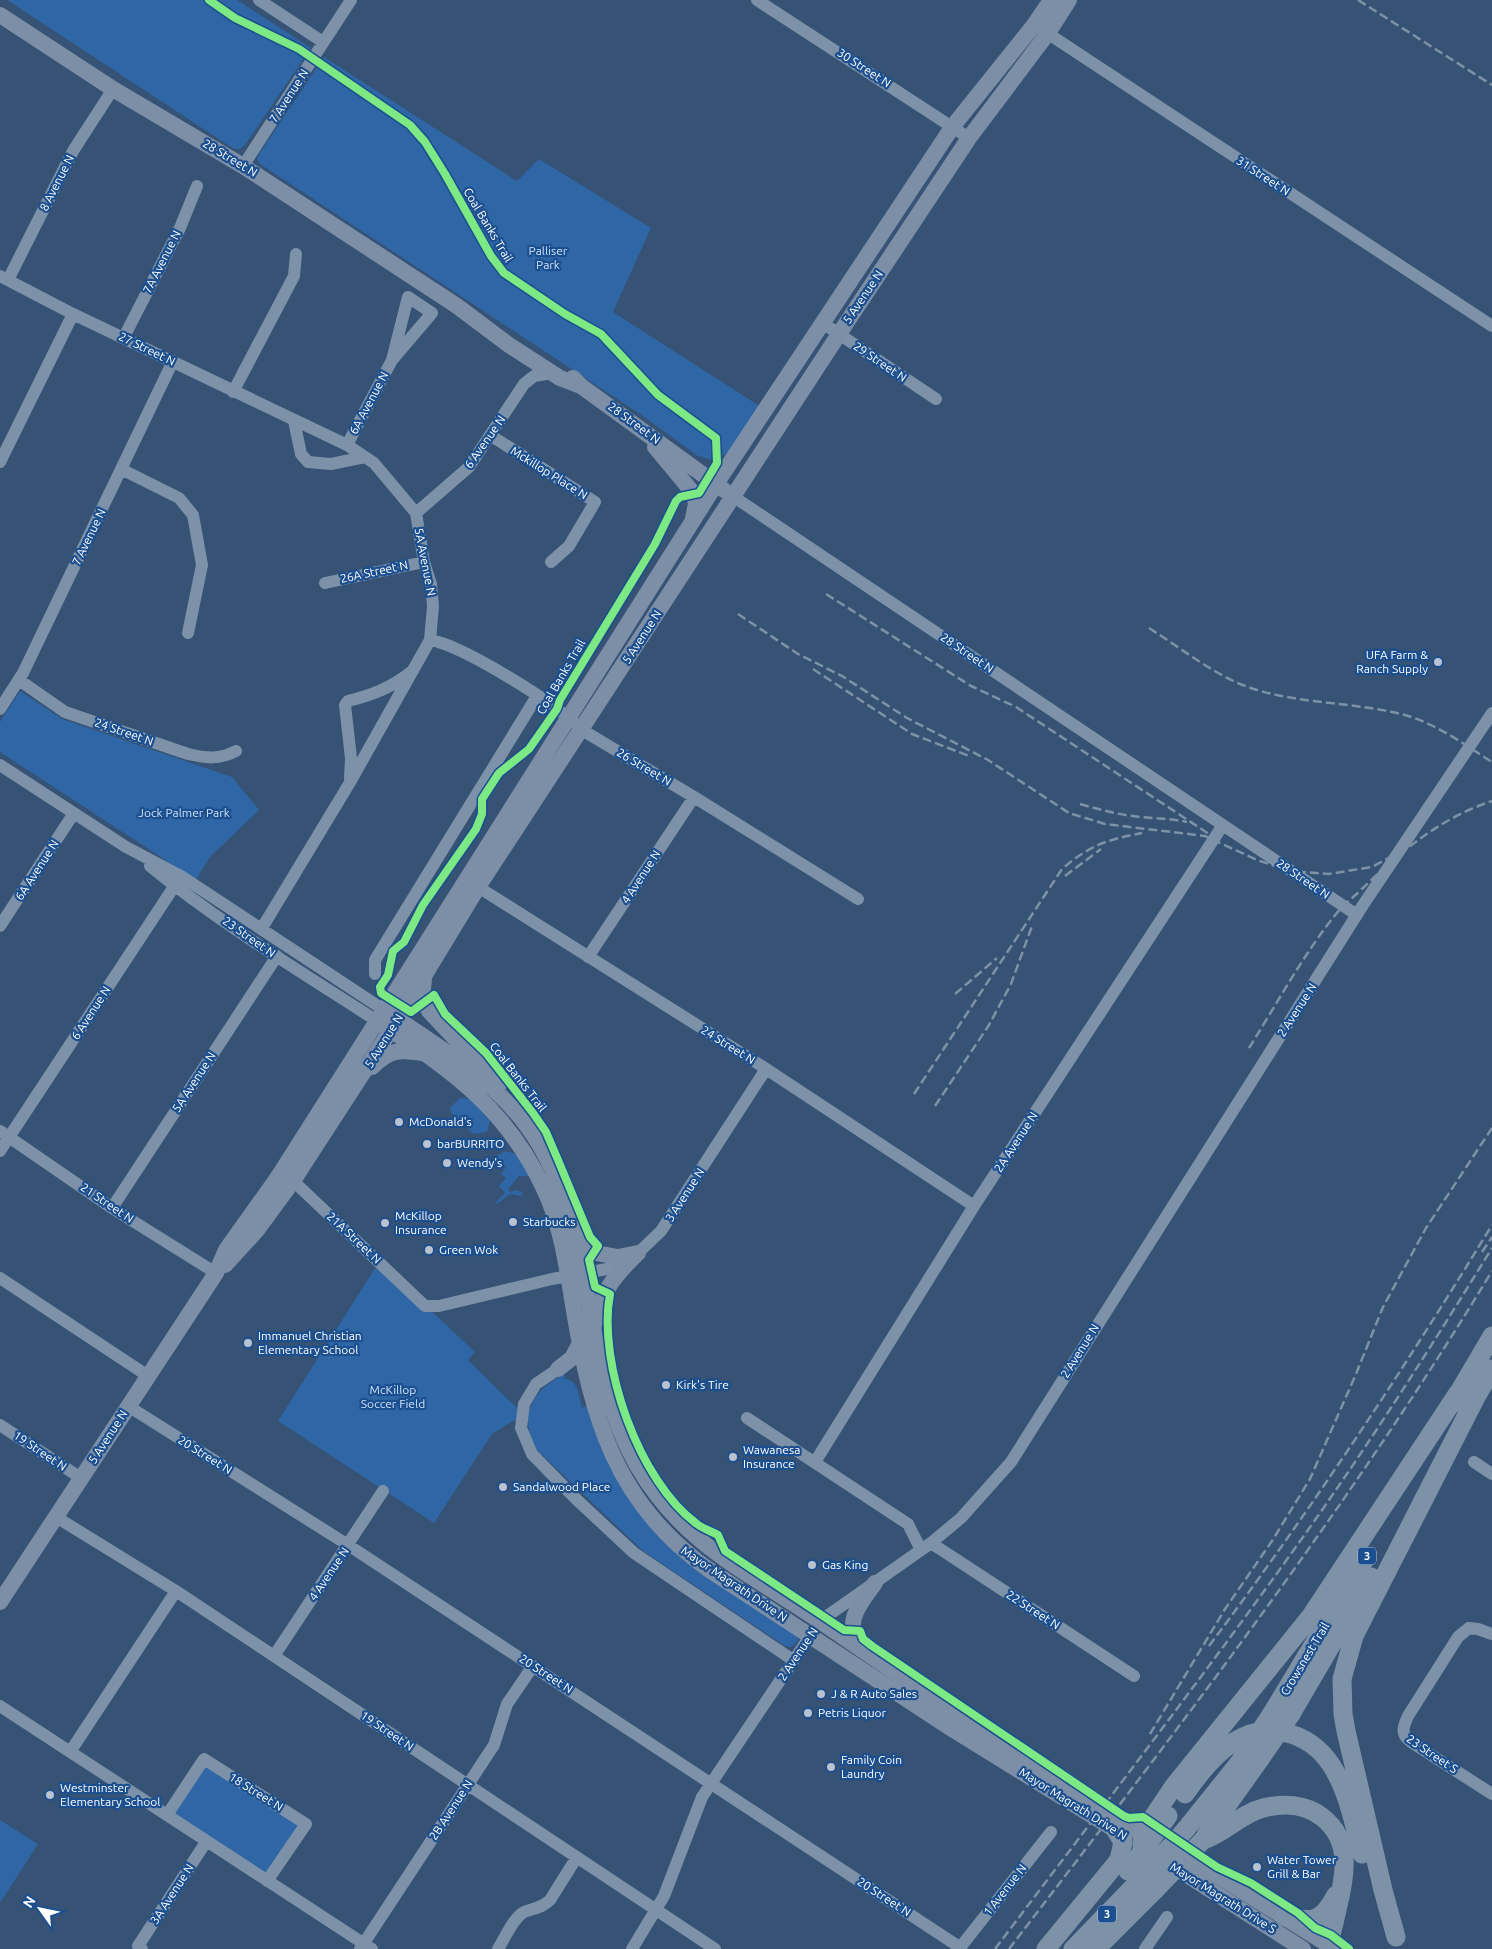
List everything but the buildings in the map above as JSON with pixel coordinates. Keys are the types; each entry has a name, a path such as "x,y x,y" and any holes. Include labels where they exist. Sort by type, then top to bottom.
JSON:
{"highway":[{"name":"Crowsnest Trail","path":"1073,1949 1143,1884 1203,1840 1260,1759 1290,1714 1466,1397 1492,1336"},
{"name":"Crowsnest Trail","path":"1096,1949 1143,1884 1239,1763 1271,1716 1366,1556 1466,1397 1492,1369"},
{"path":"1143,1840 1197,1755 1265,1676 1311,1616 1466,1397"},
{"path":"1401,1943 1383,1890 1343,1714 1342,1679 1354,1636 1466,1397"},
{"path":"1105,1949 1143,1884 1168,1816 1195,1779 1219,1753 1233,1743 1258,1733 1274,1732 1290,1733 1306,1739 1317,1748 1337,1774 1350,1809 1373,1893 1385,1923 1401,1943"},
{"path":"1203,1840 1214,1836 1244,1816 1263,1808 1304,1807 1326,1820 1342,1842 1345,1862 1344,1881 1324,1945"},
{"path":"1046,1949 1119,1860 1122,1842 1115,1829"},
{"path":"1285,1917 1307,1921 1322,1916 1329,1908 1344,1881"},
{"path":"1062,1949 1143,1884"}],"main road":[{"name":"5 Avenue N","path":"288,1176 358,1081 388,1020 424,977 478,887 734,497 838,334 1041,29 1050,0"},
{"name":"5 Avenue N","path":"0,1602 216,1273 238,1253 288,1176 388,1020 569,716 716,484 824,324 953,126 1069,0"},
{"name":"28 Street N","path":"0,15 113,89 243,166 457,306 552,373 581,386 734,497"},
{"name":"28 Street N","path":"457,306 514,336 567,371 581,386"},
{"path":"630,420 682,477 694,494 696,504 690,526"},
{"path":"424,977 422,997 429,1011 493,1078 519,1116"},
{"name":"Mayor Magrath Drive N","path":"388,1020 426,1054 478,1095 524,1152 552,1208 576,1276 593,1331 598,1358 618,1427 638,1466 662,1502 692,1535 720,1557 820,1621 1143,1840"},
{"name":"Mayor Magrath Drive N","path":"388,1020 481,1079 519,1116 537,1141 555,1174 570,1222 576,1276 580,1343 602,1430 621,1474 653,1520 692,1558 952,1729 1115,1829 1143,1840"},
{"path":"358,1081 391,1053 399,1050 426,1054"},
{"path":"570,1222 596,1253 618,1257 638,1254"},
{"path":"593,1331 598,1307 607,1286 616,1274 638,1254"},
{"path":"558,1369 572,1358 580,1343"},
{"path":"558,1369 571,1369 589,1378"},
{"path":"865,1653 853,1635 853,1619 875,1583"},
{"name":"Mayor Magrath Drive S","path":"1143,1840 1202,1864 1285,1917 1324,1945"},
{"name":"Mayor Magrath Drive S","path":"1143,1840 1302,1949"},
{"path":"1302,1949 1324,1945"}],"street":[{"path":"259,0 323,42"},
{"name":"7 Avenue N","path":"243,166 351,0"},
{"name":"30 Street N","path":"757,0 969,138"},
{"name":"31 Street N","path":"1041,29 1492,326"},
{"name":"8 Avenue N","path":"4,278 74,151 113,89"},
{"name":"7A Avenue N","path":"124,337 180,228 197,186"},
{"path":"233,392 294,276 296,254"},
{"name":"27 Street N","path":"4,278 233,392 346,445 374,463 416,513"},
{"path":"0,462 74,314"},
{"name":"29 Street N","path":"824,324 936,399"},
{"path":"522,353 527,364 524,384"},
{"name":"6A Avenue N","path":"346,445 392,360"},
{"name":"7 Avenue N","path":"0,709 19,680 172,361"},
{"path":"524,384 534,376 552,373"},
{"name":"6 Avenue N","path":"416,513 469,467 524,384"},
{"path":"294,420 301,454 308,462 331,464 365,457"},
{"name":"Mckillop Place N","path":"490,435 595,502 569,546 551,562"},
{"path":"121,469 179,498 193,515 202,566 188,633"},
{"name":"28 Street N","path":"734,497 1357,915"},
{"name":"5A Avenue N","path":"262,928 349,784 416,668 430,640 433,606 431,584 424,562 416,513"},
{"name":"26A Street N","path":"325,582 424,562"},
{"name":"26 Street N","path":"430,640 449,645 537,696 569,716 582,730 694,796 858,899"},
{"name":"5A Avenue N","path":"349,784 351,758 345,704 348,701 370,696 395,685 416,668"},
{"name":"24 Street N","path":"19,680 65,712 188,754 208,759 218,758 236,751"},
{"path":"374,974 375,960 537,696"},
{"name":"2 Avenue N","path":"632,1949 664,1896 694,1815 711,1783 820,1621 926,1547 961,1518 1011,1462 1106,1309 1357,915 1492,713"},
{"name":"23 Street N","path":"0,765 178,881 277,956 388,1020"},
{"name":"4 Avenue N","path":"588,957 694,796"},
{"name":"6A Avenue N","path":"0,926 74,814"},
{"name":"2A Avenue N","path":"815,1462 974,1206 1223,825"},
{"name":"6 Avenue N","path":"0,1151 5,1134 178,881"},
{"name":"23 Street N","path":"178,881 262,928 388,1020"},
{"name":"24 Street N","path":"478,887 766,1069 974,1206"},
{"name":"5A Avenue N","path":"112,1208 277,956"},
{"name":"3 Avenue N","path":"426,1306 439,1306 576,1276 619,1264 638,1254 661,1231 766,1069"},
{"name":"21 Street N","path":"5,1134 112,1208 216,1273"},
{"name":"21A Street N","path":"288,1176 426,1306"},
{"path":"0,1278 148,1376"},
{"path":"558,1369 536,1384 524,1404 520,1428 532,1454 630,1550 793,1660"},
{"name":"20 Street N","path":"128,1406 348,1544 960,1948"},
{"path":"747,1418 908,1524 926,1547"},
{"name":"19 Street N","path":"0,1424 81,1478"},
{"path":"1474,1462 1492,1474"},
{"name":"4 Avenue N","path":"274,1656 382,1491"},
{"name":"19 Street N","path":"56,1516 176,1590 715,1949"},
{"name":"22 Street N","path":"926,1547 1134,1676"},
{"path":"70,1752 176,1590"},
{"name":"23 Street S","path":"1492,1634 1473,1628 1462,1632 1408,1716 1403,1730 1403,1735 1492,1794"},
{"name":"2B Avenue N","path":"365,1947 494,1744 507,1704 533,1666"},
{"path":"0,1706 267,1880 365,1947"},
{"name":"18 Street N","path":"167,1815 204,1759 306,1824 267,1880"},
{"name":"1 Avenue N","path":"960,1948 1051,1832"},
{"name":"3A Avenue N","path":"140,1948 206,1842"},
{"path":"498,1949 518,1917 523,1913 544,1906 550,1900 577,1856"},
{"path":"1145,1949 1167,1917"}],"green space":[{"path":"7,0 237,0 311,48 245,145 240,149 234,149"},
{"name":"Palliser Park","path":"324,57 517,181 539,159 651,228 613,312 761,407 728,453 712,460 698,456 640,414 260,164 257,159 259,154"},
{"name":"Jock Palmer Park","path":"20,691 62,719 232,777 259,810 210,857 196,880 0,752 0,722"},
{"path":"460,1098 471,1099 490,1121 487,1132 473,1134 451,1112 450,1108"},
{"path":"505,1151 516,1154 531,1176 519,1176 508,1189 510,1192 516,1190 523,1193 521,1196 510,1194 497,1204 496,1202 505,1193 499,1186 506,1178 501,1174 506,1167 495,1157"},
{"name":"McKillop Soccer Field","path":"379,1262 475,1352 468,1360 521,1412 520,1420 513,1421 492,1434 434,1523 278,1421"},
{"path":"564,1374 565,1379 570,1380 576,1386 582,1408 589,1405 655,1532 681,1558 703,1574 797,1635 798,1641 791,1647 785,1646 643,1551 538,1451 529,1427 528,1417 531,1406 543,1389"},
{"path":"204,1759 306,1824 267,1881 167,1815"},
{"path":"0,1820 38,1844 0,1903"}],"railway":[{"path":"1358,0 1492,85"},
{"path":"826,594 971,686 1016,707 1212,836"},
{"path":"738,614 798,654 842,676 907,718 988,760 1069,813 1105,824 1205,836 1257,860 1290,871 1329,874 1372,867 1398,853"},
{"path":"1149,628 1205,665 1240,684 1280,696 1364,707 1405,715 1439,729 1492,762"},
{"path":"813,669 912,734 969,756"},
{"path":"1249,1048 1302,962 1324,929 1342,907 1393,860 1423,836 1456,816 1492,801"},
{"path":"1080,804 1126,815 1187,822"},
{"path":"914,1094 1062,869 1090,849 1108,841 1142,833"},
{"path":"1065,876 1101,849"},
{"path":"935,1106 989,1025 1011,984 1032,926"},
{"path":"955,994 997,958"},
{"path":"1150,1734 1225,1609 1272,1541 1310,1479 1383,1307 1426,1228 1492,1128"},
{"path":"1209,1646 1284,1543 1356,1439 1492,1225"},
{"path":"1482,1252 1492,1237"},
{"path":"995,1949 1192,1688 1308,1530 1356,1461 1448,1320 1492,1248"},
{"path":"1009,1949 1136,1784 1260,1617 1380,1446 1492,1271"}],"cycle path":[{"name":"Coal Banks Trail","path":"209,0 235,18 299,49 410,125 425,142 491,256 504,273 565,314 601,334 658,395 716,438 717,463 699,493 680,497 676,501 655,544 560,700 557,709 529,749 499,773 482,799 482,814 476,829 423,905 404,942 393,951 388,975 380,987 381,993 411,1012 434,995 445,1014 486,1053 546,1132 590,1237 598,1246 589,1260 595,1287 610,1294 608,1322 610,1353 617,1386 627,1419 641,1451 657,1480 676,1505 697,1524 718,1535 725,1551 844,1630 860,1631 863,1639 872,1646 1124,1816 1129,1818 1143,1817 1217,1867 1251,1883 1298,1913 1315,1928 1331,1935 1349,1949"}],"place":[{"name":"UFA Farm & Ranch Supply","path":"1438,662"},
{"name":"McDonald's","path":"399,1122"},
{"name":"barBURRITO","path":"427,1144"},
{"name":"Wendy's","path":"447,1163"},
{"name":"Starbucks","path":"513,1222"},
{"name":"McKillop Insurance","path":"385,1223"},
{"name":"Green Wok","path":"429,1250"},
{"name":"Immanuel Christian Elementary School","path":"248,1343"},
{"name":"Kirk's Tire","path":"666,1385"},
{"name":"Wawanesa Insurance","path":"733,1457"},
{"name":"Sandalwood Place","path":"503,1487"},
{"name":"Gas King","path":"812,1565"},
{"name":"J & R Auto Sales","path":"821,1694"},
{"name":"Petris Liquor","path":"808,1713"},
{"name":"Family Coin Laundry","path":"831,1767"},
{"name":"Westminster Elementary School","path":"50,1795"},
{"name":"Water Tower Grill & Bar","path":"1257,1867"}]}
